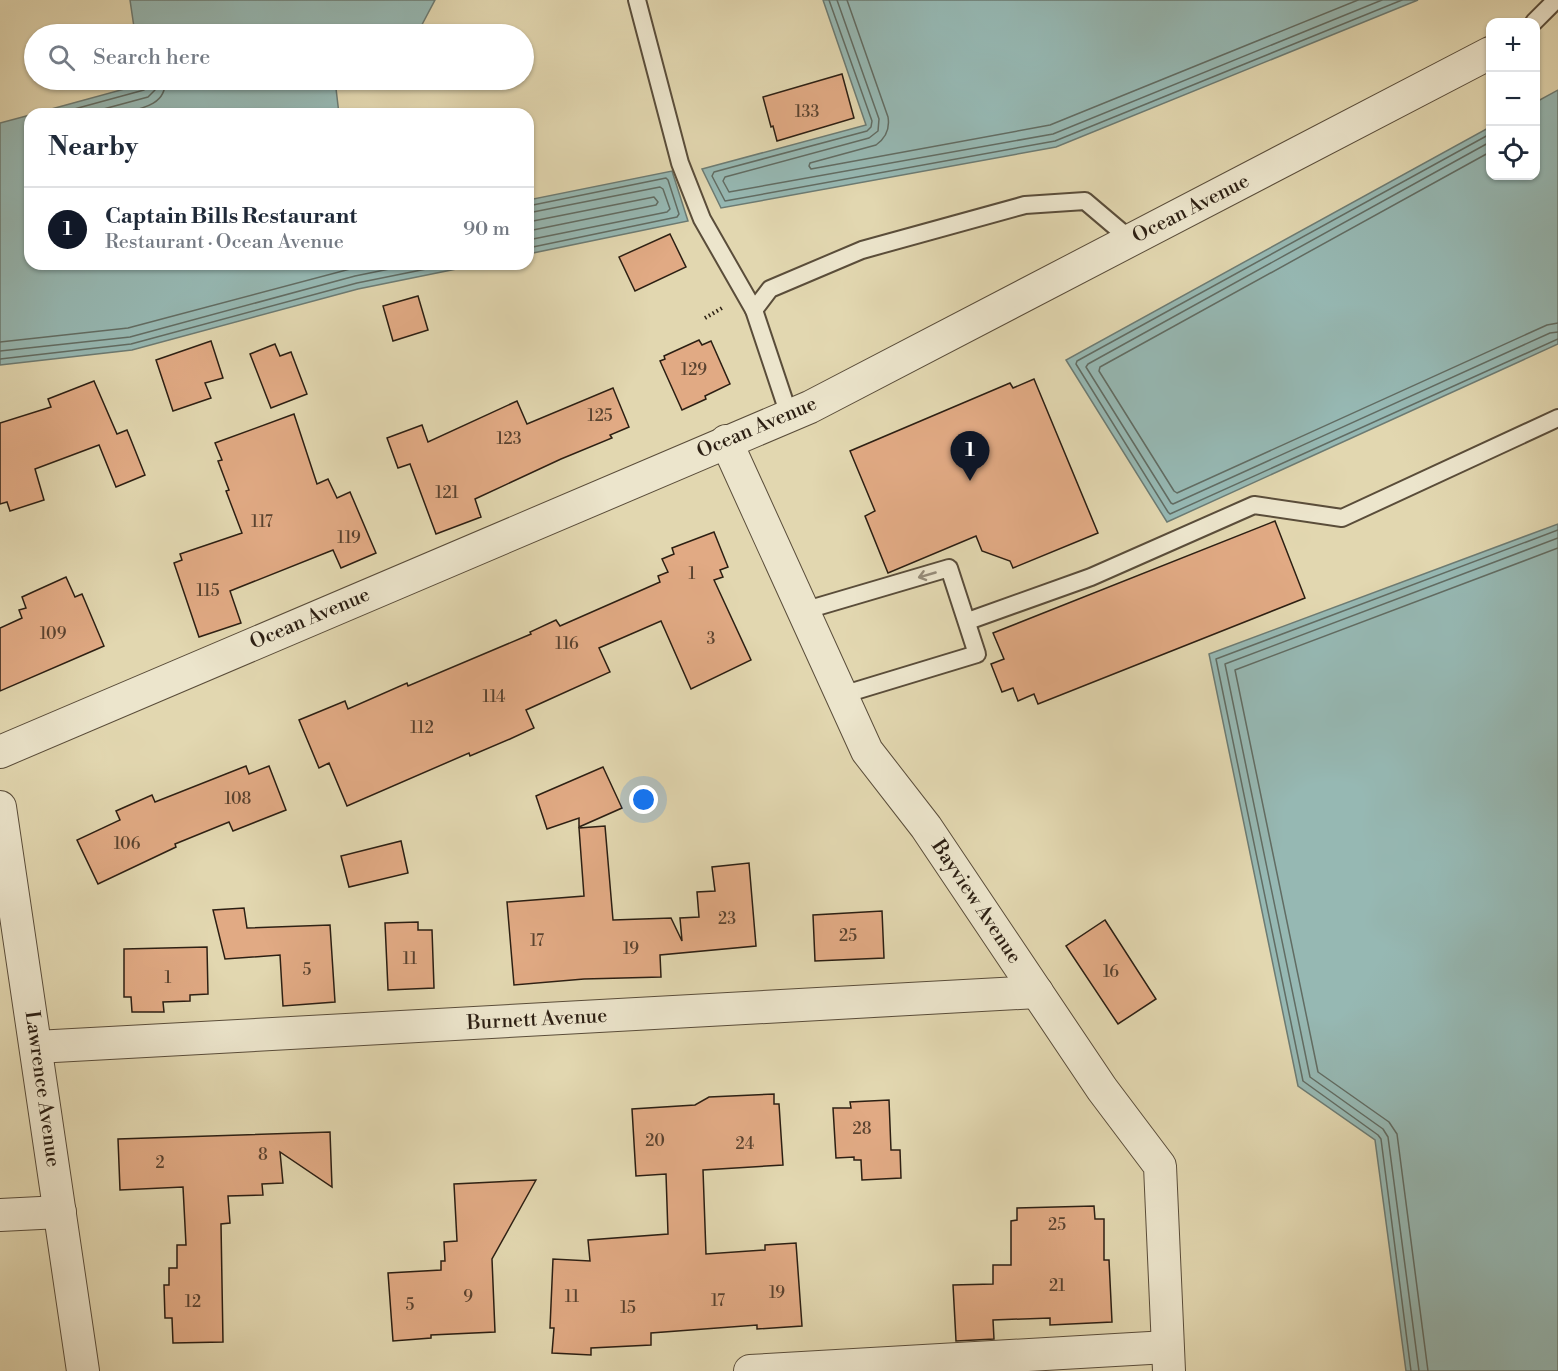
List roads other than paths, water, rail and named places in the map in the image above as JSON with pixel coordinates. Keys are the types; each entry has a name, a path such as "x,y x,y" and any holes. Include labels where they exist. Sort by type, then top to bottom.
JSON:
{"street":[{"name":"Ocean Avenue","path":"0,752 820,401 1486,56"},
{"name":"Bayview Avenue","path":"726,441 867,751 926,827 1102,1089 1160,1166 1168,1359"},
{"name":"Lawrence Avenue","path":"0,807 83,1371"},
{"name":"Burnett Avenue","path":"36,1047 1037,992"},
{"path":"0,1215 60,1212"},
{"path":"750,1371 1168,1359"}],"lane":[{"path":"637,0 688,184 702,219 754,310 789,415"},
{"path":"1538,18 1556,0"},
{"path":"754,310 770,289 862,250 1025,205 1085,201 1131,240"},
{"path":"968,621 1091,577 1254,505 1342,518 1558,418"},
{"path":"803,611 949,568 977,654 842,695"}],"water":[{"path":"130,0 435,0 422,24 134,24"},
{"path":"823,0 1418,0 1056,147 721,208 702,169 866,125"},
{"path":"121,90 336,90 338,108 55,108"},
{"path":"1558,90 1558,344 1167,522 1066,360 1486,129 1486,180 1540,180 1540,100"},
{"path":"24,117 24,270 451,270 358,289 132,350 0,365 0,123"},
{"path":"672,171 688,221 534,253 534,199"},
{"path":"1558,524 1558,1371 1406,1371 1375,1140 1298,1086 1209,654"}],"place":[{"name":"Captain Bills Restaurant","path":"970,481"}]}
